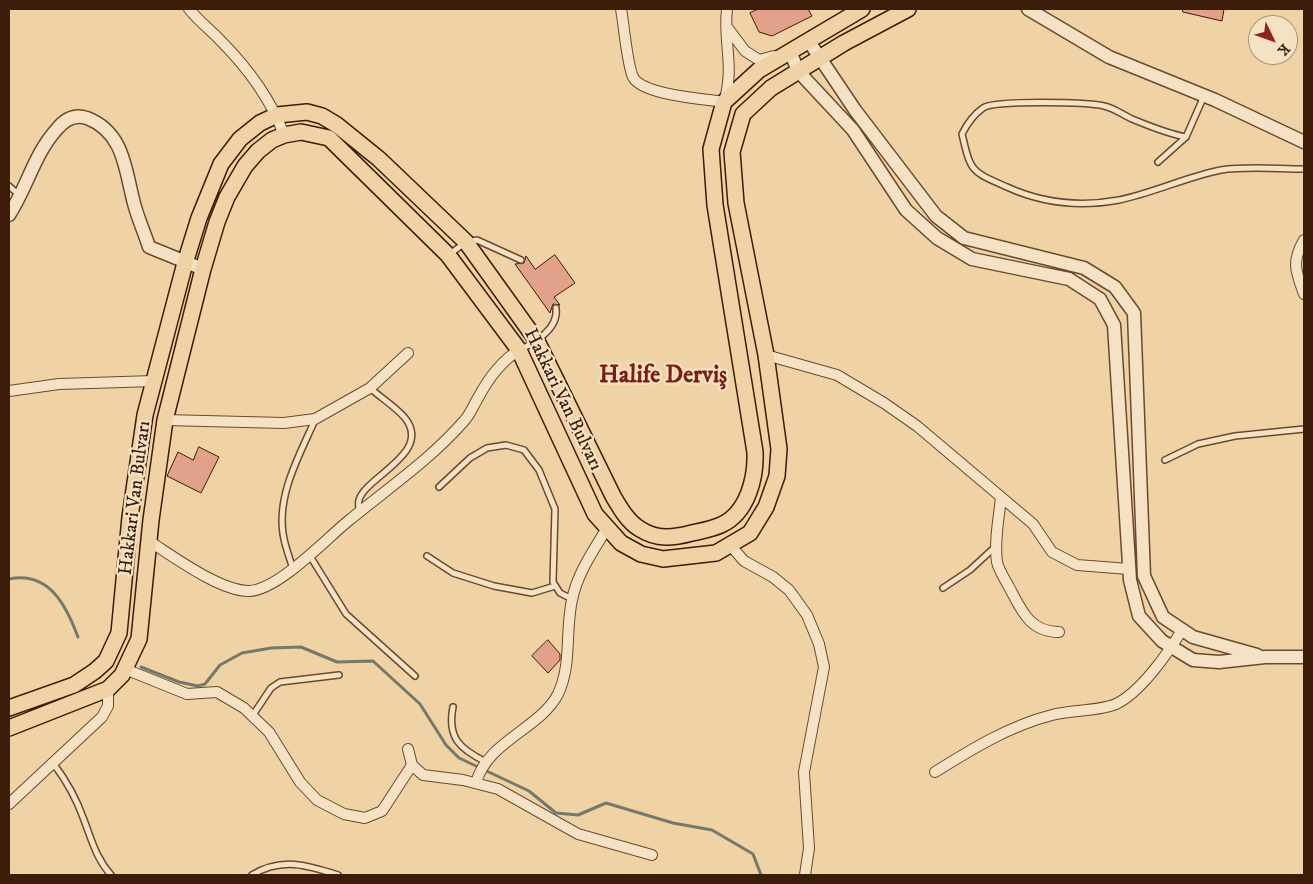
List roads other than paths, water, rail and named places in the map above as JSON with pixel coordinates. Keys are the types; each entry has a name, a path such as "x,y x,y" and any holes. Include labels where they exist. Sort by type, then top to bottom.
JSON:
{"main road":[{"path":"724,102 759,70 862,9"},
{"name":"Hakkari Van Bulvarı","path":"9,728 108,689 125,669 140,639 149,541 165,420 203,269 217,222 227,197 245,166 258,151 272,140 284,135 301,132 329,138 448,255 519,350 595,514 621,543 641,554 663,559 716,553 731,546 750,533 766,507 777,476 779,449 766,355 736,203 732,152 743,114 772,88 798,71 908,9"},
{"name":"Hakkari Van Bulvarı","path":"9,708 74,685 95,672 106,661 119,632 133,498 145,415 185,263 199,218 222,164 240,139 260,123 277,115 306,112 322,116 337,125 380,159 466,242 537,340 613,496 622,512 639,529 658,537 673,538 722,525 737,513 749,492 756,472 755,452 715,205 711,149 724,102"},
{"path":"95,672 108,689"}],"street":[{"path":"189,9 221,40 263,92 277,115 284,135"},
{"path":"620,9 633,77 642,86 664,93 724,102 729,85 730,56 725,24 727,9"},
{"path":"1028,9 1109,57 1204,96 1304,142"},
{"path":"725,24 744,51 760,60 790,51 798,71 853,130 906,210 937,238 972,259 1069,279 1100,299 1114,325 1129,569 1139,616 1162,641 1193,660 1219,662 1265,656 1304,657"},
{"path":"808,40 855,110 936,216 964,238 1084,268 1115,287 1134,313 1144,576 1164,617 1182,630 1193,637 1265,656"},
{"path":"9,216 21,197 36,158 57,129 67,119 79,115 95,121 109,131 118,145 135,208 149,247 203,269"},
{"path":"1304,240 1299,249 1294,268 1304,294"},
{"path":"149,541 201,574 241,590 260,589 293,569 439,448 466,419 494,373 507,357 519,350"},
{"path":"165,420 284,423 315,420 370,388 408,353"},
{"path":"766,355 837,375 884,403 917,426 1033,524 1052,552 1077,565 1129,569"},
{"path":"9,391 59,384 154,380"},
{"path":"1001,497 997,545 998,564 1018,608 1036,627 1058,632"},
{"path":"477,779 485,764 547,708 557,695 567,659 572,599 582,571 606,528"},
{"path":"731,546 744,561 789,590 807,615 819,644 824,667 804,772 809,848 805,875"},
{"path":"935,772 995,735 1051,715 1116,704 1140,685 1171,647 1182,630"},
{"path":"125,669 182,692 193,694 217,692 253,715 276,742 300,782 318,800 344,814 365,818 382,811 412,765"},
{"path":"9,804 102,717 108,706 108,689"},
{"path":"408,749 412,765 419,773 427,776 477,779 578,834 652,855"}],"lane":[{"path":"1158,162 1186,137 1204,96"},
{"path":"1186,137 1174,135 1105,106 1053,103 997,104 984,107 968,122 962,134 971,167 981,175 1017,191 1053,201 1086,204 1120,200 1222,170 1304,169"},
{"path":"9,186 21,197"},
{"path":"448,255 466,242 477,240 521,260"},
{"path":"519,350 537,340 554,321 556,308"},
{"path":"360,512 358,501 363,492 390,470 408,449 412,433 406,419 370,388"},
{"path":"293,569 284,538 282,505 295,464 315,420"},
{"path":"1165,460 1198,444 1235,436 1304,429"},
{"path":"439,488 470,458 487,448 506,445 524,450 539,470 555,510 556,541 552,577 560,593 572,599"},
{"path":"943,588 970,570 997,545"},
{"path":"309,555 346,614 415,676"},
{"path":"427,556 453,573 494,586 532,593 555,586"},
{"path":"253,715 271,688 280,682 339,675"},
{"path":"454,707 451,723 458,742 469,754 485,764"},
{"path":"53,762 72,793 84,819 95,854 111,875"},
{"path":"252,875 272,866 287,863 304,864 338,875"}],"waterway":[{"path":"9,579 23,578 35,580 45,585 54,593 68,613 78,637"},
{"path":"141,667 179,682 198,686 205,684 220,665 242,653 271,648 301,647 337,662 373,661 420,704 446,745 459,758 529,791 556,813 578,815 606,803 673,823 712,830 753,854 761,875"}],"district":[{"name":"Halife Derviş","path":"663,377"}]}
